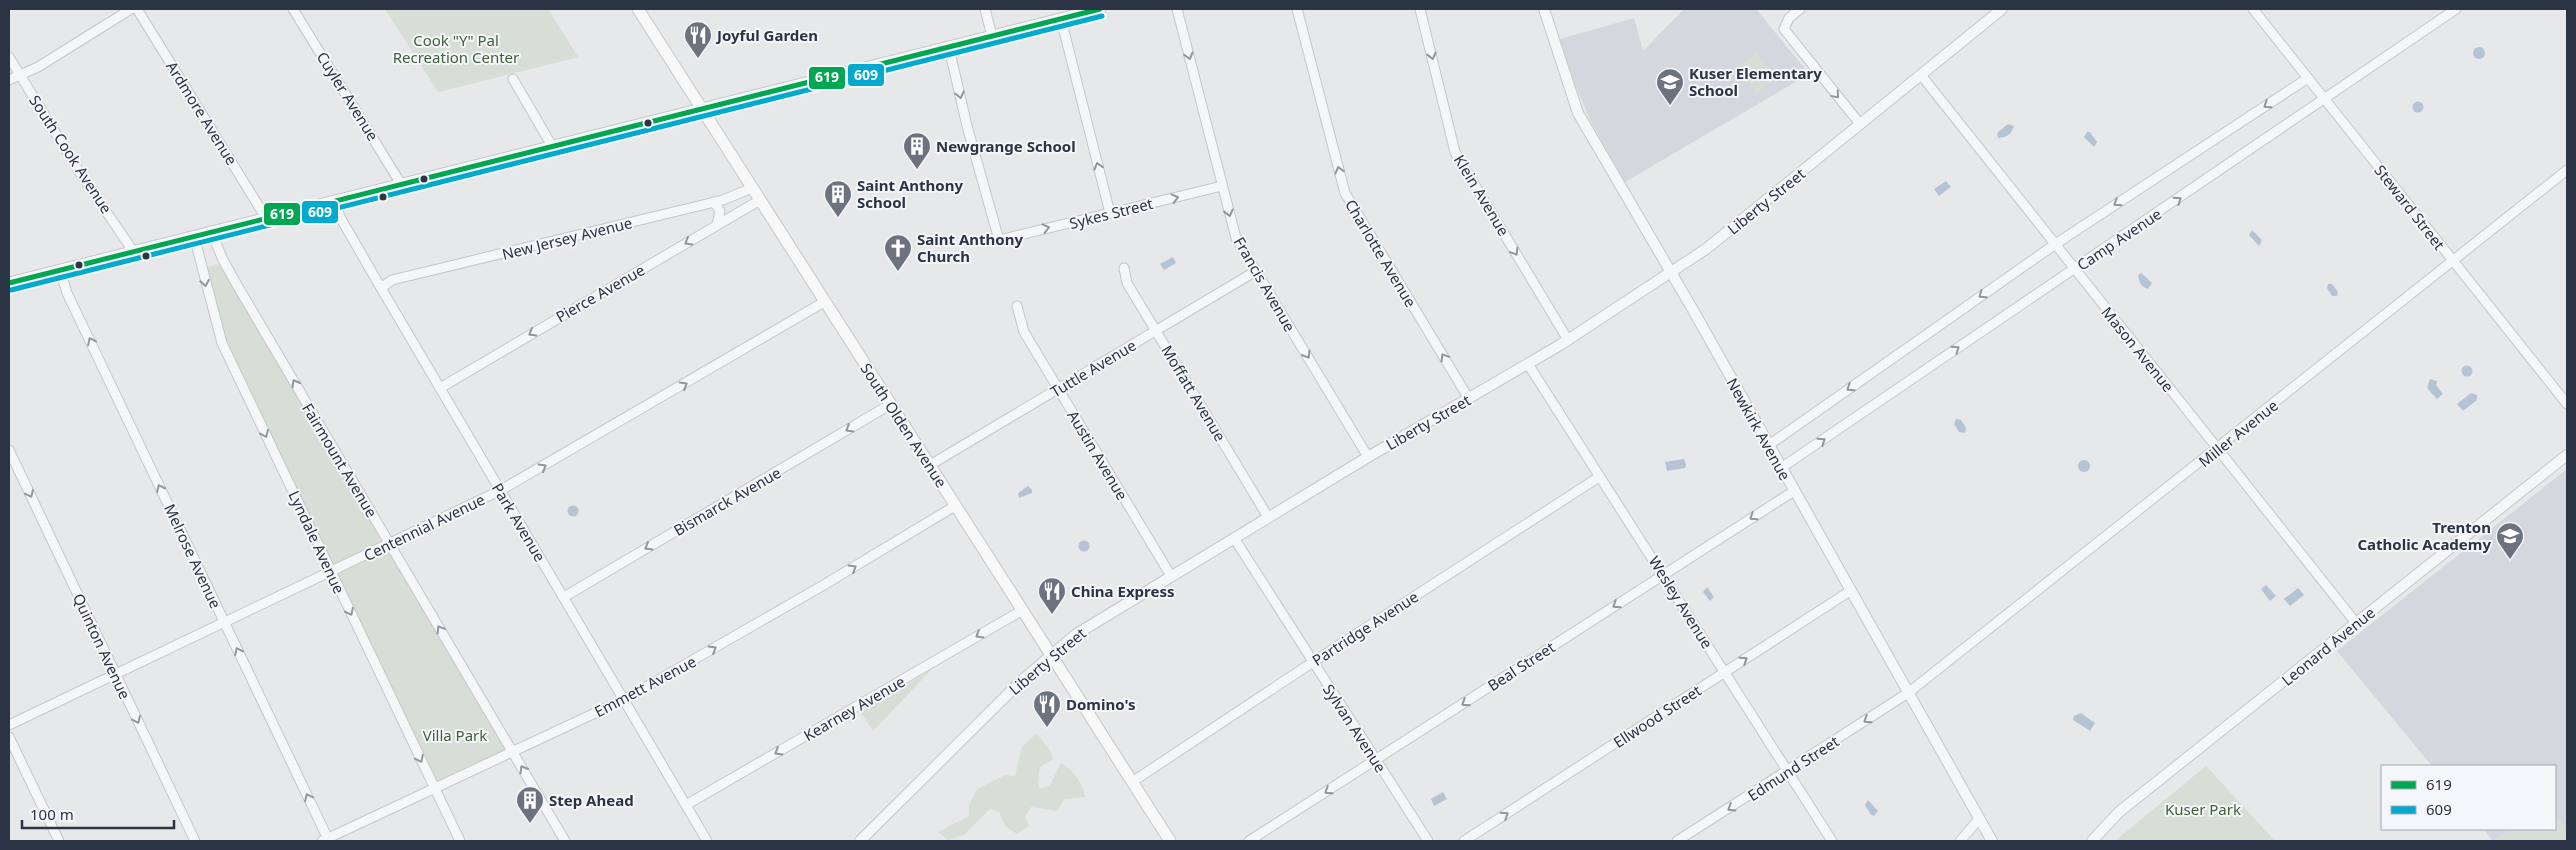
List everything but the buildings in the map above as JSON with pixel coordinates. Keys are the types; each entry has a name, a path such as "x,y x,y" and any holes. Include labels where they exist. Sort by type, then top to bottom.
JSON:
{"main road":[{"name":"South Olden Avenue","path":"638,9 930,465 1021,611 1170,841"},
{"path":"9,282 1100,9"}],"street":[{"path":"9,80 38,67 131,9"},
{"name":"Ardmore Avenue","path":"137,9 266,218"},
{"name":"Cuyler Avenue","path":"293,9 401,184"},
{"path":"985,9 992,36"},
{"name":"Francis Avenue","path":"1177,9 1236,238 1368,457"},
{"name":"Charlotte Avenue","path":"1297,9 1345,193 1468,399"},
{"name":"Klein Avenue","path":"1420,9 1455,152 1568,340"},
{"name":"Newkirk Avenue","path":"1544,9 1578,113 1769,445 1992,841"},
{"path":"1800,9 1789,18 1784,29 1860,124"},
{"name":"Liberty Street","path":"860,841 1015,687 1075,635 1368,457 1568,340 1671,274 1706,249 2002,9"},
{"name":"Steward Street","path":"2253,9 2567,404"},
{"name":"Camp Avenue","path":"1781,468 2325,100 2456,9"},
{"path":"1061,18 1110,213"},
{"name":"Sykes Street","path":"949,48 967,126 999,240 1222,186"},
{"name":"South Cook Avenue","path":"9,57 80,173 133,251"},
{"name":"Mason Avenue","path":"1921,75 2356,623"},
{"path":"513,78 552,146"},
{"name":"Camp Avenue","path":"1769,445 2054,244 2308,78"},
{"name":"Miller Avenue","path":"1908,693 2218,449 2567,170"},
{"name":"New Jersey Avenue","path":"382,288 392,280 714,202 735,196 752,188"},
{"name":"Pierce Avenue","path":"440,388 760,200"},
{"name":"Park Avenue","path":"334,201 340,217 707,841"},
{"path":"714,202 720,211 717,225"},
{"name":"Fairmount Avenue","path":"212,232 229,271 565,841"},
{"name":"Lyndale Avenue","path":"194,236 222,343 460,841"},
{"name":"Moffatt Avenue","path":"1124,268 1127,283 1268,517"},
{"name":"Melrose Avenue","path":"60,270 67,293 326,840"},
{"name":"Tuttle Avenue","path":"930,465 1256,271"},
{"name":"Centennial Avenue","path":"9,725 501,490 824,302"},
{"name":"Austin Avenue","path":"1017,306 1024,332 1171,576"},
{"name":"Wesley Avenue","path":"1528,364 1599,477 1664,574 1832,841"},
{"name":"Bismarck Avenue","path":"564,597 891,404"},
{"name":"Quinton Avenue","path":"9,450 195,841"},
{"name":"Leonard Avenue","path":"2092,841 2118,812 2567,455"},
{"name":"Partridge Avenue","path":"1132,782 1312,662 1599,477"},
{"name":"Beal Street","path":"1249,841 1794,491"},
{"name":"Emmett Avenue","path":"326,840 625,699 822,586 955,506"},
{"name":"Sylvan Avenue","path":"1234,538 1428,841"},
{"name":"Ellwood Street","path":"1464,841 1850,591"},
{"name":"Kearney Avenue","path":"686,806 1021,611"},
{"name":"Edmund Street","path":"1677,841 1788,772 1908,693"},
{"path":"10,741 59,841"},
{"path":"1960,841 1979,819"}],"shaded area":[{"name":"Kuser Elementary School","path":"1684,9 1756,9 1809,74 1625,182 1592,124 1576,87 1560,39 1634,18 1643,51"},
{"name":"Trenton Catholic Academy","path":"2567,469 2567,830 2556,816 2556,765 2431,765 2337,651"},
{"path":"2484,830 2512,830 2493,841"}],"green space":[{"name":"Cook \"Y\" Pal Recreation Center","path":"385,9 548,9 578,57 438,92"},
{"path":"1757,53 1769,68 1778,71 1781,76 1756,93 1739,66"},
{"name":"Villa Park","path":"219,264 506,750 439,785 222,335 206,267"},
{"path":"932,669 873,731 861,712"},
{"path":"1036,733 1050,750 1053,759 1040,767 1038,783 1040,789 1050,785 1061,763 1077,777 1085,797 1064,799 1057,811 1031,807 1025,817 1029,826 1017,834 1005,826 999,812 990,809 964,835 948,840 938,832 969,816 969,805 977,789 1005,775 1015,776 1022,747"},
{"name":"Kuser Park","path":"2206,766 2275,841 2115,841"},
{"path":"2556,816 2567,830 2567,841 2493,841 2512,830 2556,830"}],"water":[{"path":"2477,47 2481,47 2485,53 2481,59 2477,59 2473,55 2473,51"},
{"path":"2416,102 2420,102 2423,107 2422,111 2416,112 2413,109 2413,105"},
{"path":"2008,124 2014,126 2011,132 2006,136 1998,138 1997,133"},
{"path":"2087,132 2090,132 2097,142 2094,147 2084,137"},
{"path":"1946,181 1951,187 1939,196 1934,189"},
{"path":"2252,230 2262,240 2259,246 2249,235"},
{"path":"1173,257 1176,263 1164,270 1160,264"},
{"path":"2141,273 2152,283 2148,289 2142,286 2140,282 2138,275"},
{"path":"2328,284 2332,284 2338,292 2337,296 2332,296 2327,288"},
{"path":"2467,365 2473,371 2467,377 2461,371"},
{"path":"2430,379 2437,381 2436,385 2443,394 2437,399 2427,388"},
{"path":"2471,393 2477,395 2477,400 2463,411 2457,404"},
{"path":"1956,419 1961,420 1966,428 1965,433 1959,432 1954,424"},
{"path":"1684,459 1685,468 1667,471 1665,462"},
{"path":"2082,460 2086,460 2090,466 2086,472 2082,472 2078,468 2078,464"},
{"path":"1028,486 1032,493 1019,498 1018,493"},
{"path":"573,505 579,511 573,517 567,511"},
{"path":"1084,540 1090,546 1084,552 1078,546"},
{"path":"2266,585 2276,596 2270,601 2261,589"},
{"path":"1707,587 1714,597 1710,601 1703,592"},
{"path":"2298,588 2304,595 2290,606 2284,599"},
{"path":"2081,713 2095,723 2090,731 2073,720 2074,716"},
{"path":"1443,792 1447,799 1434,806 1431,799"},
{"path":"1868,800 1878,811 1874,816 1871,815 1865,805"}],"transit line":[{"name":"619","path":"9,283 1100,9"},
{"name":"609","path":"11,290 1102,16"}],"place":[{"name":"Joyful Garden","path":"698,59"},
{"name":"Kuser Elementary School","path":"1670,106"},
{"name":"Newgrange School","path":"917,170"},
{"name":"Saint Anthony School","path":"838,218"},
{"name":"Saint Anthony Church","path":"898,272"},
{"name":"Trenton Catholic Academy","path":"2510,560"},
{"name":"China Express","path":"1052,615"},
{"name":"Domino's","path":"1047,728"},
{"name":"Step Ahead","path":"530,824"}]}
